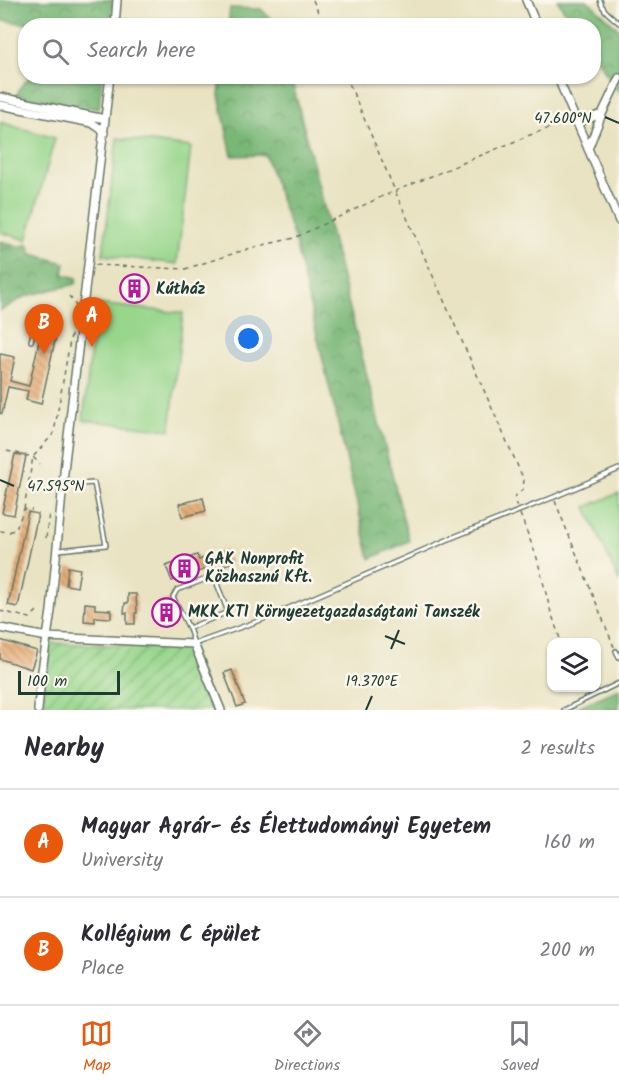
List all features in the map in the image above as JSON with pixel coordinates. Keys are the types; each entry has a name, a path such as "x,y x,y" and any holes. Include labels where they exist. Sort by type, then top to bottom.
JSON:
{"street":[{"path":"116,18 117,0"},
{"path":"526,0 534,18"},
{"path":"588,149 619,78"},
{"path":"38,710 109,84"},
{"path":"560,84 619,221"},
{"path":"3,102 105,119"},
{"path":"3,102 92,123 104,133"},
{"path":"575,121 602,114"},
{"path":"0,628 47,637 194,644 221,710"}],"lane":[{"path":"600,0 601,6 619,23"},
{"path":"31,341 40,307"},
{"path":"189,628 228,612 214,576 177,590 173,597 189,628 194,644 261,620 619,469"},
{"path":"57,550 106,545 94,483 62,485"},
{"path":"616,651 619,657"},
{"path":"564,710 619,683"}],"path":[{"path":"314,0 321,18"},
{"path":"349,84 524,480 523,489 514,498 537,558 560,638"},
{"path":"88,264 185,269 251,248 294,238 395,191 530,135 575,121"},
{"path":"0,531 9,532 16,529 24,509 33,457 54,433 76,307 69,296"},
{"path":"7,451 33,457 40,464"},
{"path":"554,497 616,651"},
{"path":"24,509 32,510"},
{"path":"46,538 49,513"},
{"path":"0,611 30,618 38,610"},
{"path":"575,692 576,705"}],"green space":[{"path":"0,0 113,0 111,18 18,18 18,23 0,20"},
{"path":"557,0 587,0 619,29 619,92 601,65 601,18 569,18"},
{"path":"230,8 261,9 270,18 229,18"},
{"path":"23,84 101,84 99,109 17,95"},
{"path":"220,84 293,84 409,541 370,559 294,238 265,155 232,156 219,95"},
{"path":"0,122 55,138 27,240 0,232"},
{"path":"117,138 191,147 177,264 103,255"},
{"path":"0,241 20,247 28,244 32,254 65,263 63,274 77,278 76,284 26,296 0,311"},
{"path":"96,304 183,313 170,430 83,420"},
{"path":"619,493 619,582 586,507"},
{"path":"50,643 190,648 215,710 42,710"},
{"path":"619,689 619,710 571,710"}],"building":[{"path":"44,319 59,323 41,404 26,400 28,391 8,387 2,414 0,413 0,354 15,357 10,381 29,386"},
{"path":"15,454 26,456 14,515 2,513"},
{"path":"203,498 206,511 182,517 179,504"},
{"path":"28,512 38,514 18,607 8,605"},
{"path":"225,550 230,563 172,581 166,566 197,555 199,560"},
{"path":"68,567 80,569 77,587 66,585"},
{"path":"128,594 136,594 135,624 127,624 127,613 124,613 125,603 128,603"},
{"name":"MKK KTI Környezetgazdaságtani Tanszék","path":"168,600 175,622 166,625 159,603"},
{"path":"85,603 95,604 95,609 111,610 111,618 95,617 95,622 84,621"},
{"path":"0,640 37,651 31,669 0,659"},
{"path":"232,670 245,704 237,707 224,673"}],"place":[{"name":"Kútház","path":"135,289"},
{"name":"Magyar Agrár- és Élettudományi Egyetem","path":"92,347"},
{"name":"Kollégium C épület","path":"44,354"},
{"name":"GAK Nonprofit Közhasznú Kft.","path":"184,568"},
{"name":"MKK KTI Környezetgazdaságtani Tanszék","path":"167,612"}]}
